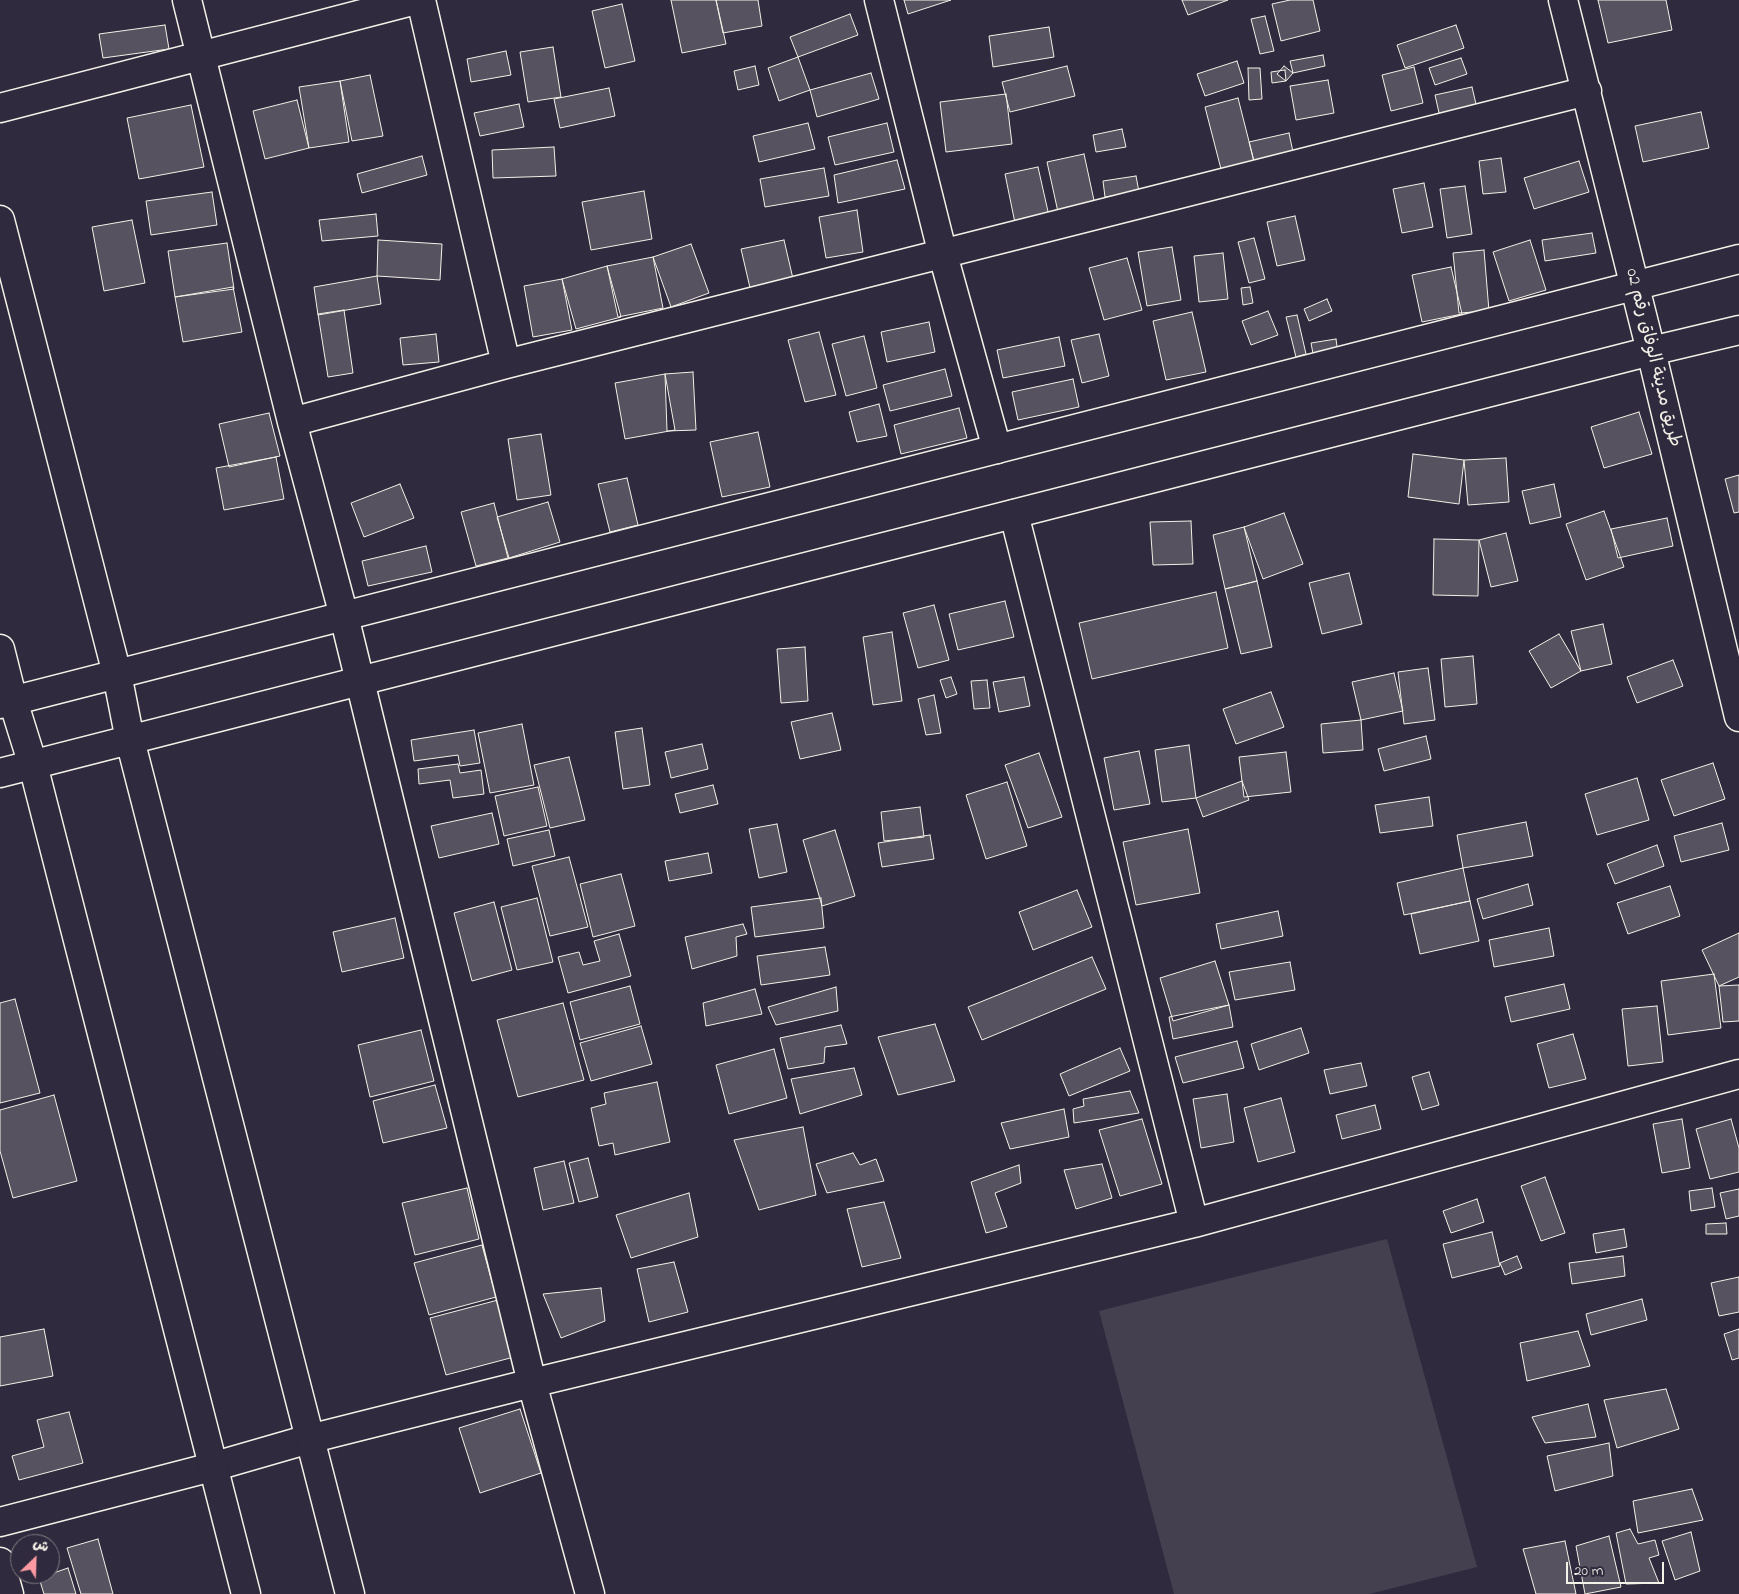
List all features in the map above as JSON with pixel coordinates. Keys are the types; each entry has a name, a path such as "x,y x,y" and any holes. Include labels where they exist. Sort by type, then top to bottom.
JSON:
{"street":[{"path":"187,0 292,422 344,616 532,1383 590,1594"},
{"path":"0,108 416,0"},
{"path":"421,0 506,364"},
{"path":"879,0 943,255 997,449"},
{"name":"طريق مدينة الوفاق رقم 02","path":"1563,0 1652,351 1739,717"},
{"path":"292,422 506,364 1586,91"},
{"path":"0,220 117,674 130,740 350,1594"},
{"path":"7,702 1739,259"},
{"path":"0,773 1739,330"},
{"path":"1014,514 1194,1222"},
{"path":"0,649 7,702 33,765 246,1594"},
{"path":"0,1522 532,1383 1194,1222 1739,1074"},
{"path":"0,1562 9,1594"}],"shaded area":[{"path":"1387,1239 1477,1567 1369,1594 1174,1594 1099,1311"}],"building":[{"path":"671,0 716,0 726,44 682,53"},
{"path":"716,0 758,0 762,26 723,33"},
{"path":"904,0 951,0 908,14"},
{"path":"1182,0 1228,0 1188,15"},
{"path":"1290,0 1313,0 1320,31 1281,41 1272,4"},
{"path":"1598,0 1666,0 1672,30 1608,43"},
{"path":"622,4 635,61 605,68 592,11"},
{"path":"850,14 858,35 798,57 790,37"},
{"path":"1265,16 1274,51 1260,54 1251,19"},
{"path":"165,25 169,49 103,58 99,34"},
{"path":"1456,25 1464,48 1405,68 1397,45"},
{"path":"1049,27 1054,57 993,67 989,36"},
{"path":"553,47 561,97 528,102 520,52"},
{"path":"506,51 511,75 471,82 467,59"},
{"path":"1323,55 1325,66 1293,73 1290,61"},
{"path":"798,57 810,90 779,101 768,68"},
{"path":"1461,58 1467,74 1435,85 1429,68"},
{"path":"1237,61 1244,83 1205,96 1197,74"},
{"path":"755,66 759,85 738,90 734,71"},
{"path":"1067,66 1075,96 1010,112 1002,82"},
{"path":"1284,66 1293,73 1286,81 1277,74"},
{"path":"1414,67 1423,103 1391,111 1382,75"},
{"path":"1248,68 1260,68 1262,99 1249,100"},
{"path":"1285,70 1286,81 1272,83 1271,72"},
{"path":"871,73 879,99 817,117 810,90"},
{"path":"370,75 383,136 352,141 340,81"},
{"path":"1328,80 1334,113 1296,120 1290,86"},
{"path":"340,81 349,142 309,148 299,87"},
{"path":"1472,87 1479,117 1442,126 1435,95"},
{"path":"609,88 615,116 560,128 554,99"},
{"path":"1006,94 1012,144 946,152 940,102"},
{"path":"1238,98 1255,165 1222,173 1205,107"},
{"path":"297,100 309,148 265,159 253,111"},
{"path":"519,104 524,127 480,136 474,113"},
{"path":"191,105 204,167 139,179 127,118"},
{"path":"1701,112 1709,148 1643,162 1635,126"},
{"path":"808,123 815,149 759,162 753,136"},
{"path":"887,123 894,152 835,165 828,137"},
{"path":"1122,129 1126,147 1096,152 1093,135"},
{"path":"1289,133 1293,152 1254,162 1249,142"},
{"path":"554,147 556,176 493,178 492,150"},
{"path":"1084,154 1095,205 1058,212 1047,162"},
{"path":"422,156 427,175 362,193 357,174"},
{"path":"1501,158 1506,192 1483,194 1479,161"},
{"path":"897,160 905,189 838,203 834,175"},
{"path":"1579,161 1589,192 1534,209 1524,178"},
{"path":"1038,167 1049,216 1015,223 1005,174"},
{"path":"824,168 829,196 765,207 760,179"},
{"path":"1136,176 1139,192 1105,197 1103,181"},
{"path":"1424,183 1433,227 1402,233 1393,189"},
{"path":"1465,186 1472,234 1447,238 1440,189"},
{"path":"644,191 652,239 591,250 582,202"},
{"path":"212,192 217,225 151,235 146,201"},
{"path":"857,210 863,252 826,258 819,217"},
{"path":"376,214 378,236 322,241 319,220"},
{"path":"1295,216 1305,260 1277,266 1267,222"},
{"path":"132,220 145,283 104,291 92,227"},
{"path":"1592,233 1596,253 1545,261 1542,240"},
{"path":"1254,238 1265,279 1249,283 1238,242"},
{"path":"378,240 442,244 440,280 377,276"},
{"path":"784,240 797,296 754,305 741,249"},
{"path":"1530,240 1546,290 1509,301 1493,252"},
{"path":"227,243 234,289 175,297 168,251"},
{"path":"691,244 709,293 671,307 653,257"},
{"path":"1172,247 1181,300 1147,306 1138,252"},
{"path":"1484,250 1489,311 1459,313 1453,253"},
{"path":"1223,253 1228,299 1199,302 1194,256"},
{"path":"653,257 663,308 618,317 607,266"},
{"path":"1127,258 1142,310 1104,320 1089,268"},
{"path":"607,266 621,317 576,329 562,279"},
{"path":"1451,267 1462,314 1422,322 1412,275"},
{"path":"377,276 381,304 318,315 314,287"},
{"path":"562,279 572,330 533,337 524,286"},
{"path":"233,287 242,332 183,342 175,297"},
{"path":"1250,287 1253,303 1243,305 1241,288"},
{"path":"1327,299 1332,311 1309,321 1304,309"},
{"path":"344,310 353,373 328,377 318,314"},
{"path":"1268,311 1278,335 1251,345 1242,321"},
{"path":"1192,312 1206,372 1166,380 1153,321"},
{"path":"1297,315 1306,354 1296,357 1286,317"},
{"path":"929,322 935,352 887,362 881,332"},
{"path":"819,332 836,395 805,402 788,340"},
{"path":"436,334 439,362 403,365 400,338"},
{"path":"1099,334 1109,376 1082,383 1071,340"},
{"path":"864,336 877,388 846,396 832,344"},
{"path":"1059,337 1065,366 1003,378 997,350"},
{"path":"1336,339 1338,354 1314,359 1311,343"},
{"path":"945,369 952,396 890,411 883,385"},
{"path":"693,372 696,430 667,431 665,374"},
{"path":"665,374 675,430 625,439 615,383"},
{"path":"1073,379 1079,407 1018,420 1012,392"},
{"path":"879,404 887,436 857,442 849,412"},
{"path":"959,408 967,438 901,454 894,425"},
{"path":"1639,412 1652,454 1604,468 1591,427"},
{"path":"269,413 280,456 229,467 219,424"},
{"path":"758,432 770,487 722,497 710,442"},
{"path":"541,434 551,495 517,500 508,439"},
{"path":"1413,454 1464,460 1459,504 1408,497"},
{"path":"276,457 284,499 224,510 216,468"},
{"path":"1506,458 1509,502 1468,505 1464,460"},
{"path":"1739,475 1739,512 1734,513 1725,479"},
{"path":"627,478 638,525 610,532 598,484"},
{"path":"400,484 414,518 364,537 351,503"},
{"path":"1554,484 1561,517 1530,524 1522,491"},
{"path":"548,502 560,542 509,558 497,517"},
{"path":"494,503 508,558 476,566 461,512"},
{"path":"1604,511 1624,567 1586,580 1566,524"},
{"path":"1284,513 1303,564 1263,579 1244,527"},
{"path":"1667,518 1673,546 1618,558 1611,529"},
{"path":"1191,521 1193,564 1153,565 1150,522"},
{"path":"1244,527 1257,581 1225,589 1213,535"},
{"path":"1506,533 1518,581 1491,587 1479,540"},
{"path":"1434,539 1479,540 1478,596 1433,595"},
{"path":"426,546 432,572 368,586 362,561"},
{"path":"1349,573 1362,624 1322,634 1309,583"},
{"path":"1257,581 1272,647 1241,654 1225,589"},
{"path":"1216,592 1228,648 1092,679 1079,623"},
{"path":"1005,601 1014,637 958,650 949,614"},
{"path":"934,605 949,660 918,668 903,613"},
{"path":"1603,624 1612,664 1581,671 1571,631"},
{"path":"892,632 902,701 873,705 863,637"},
{"path":"1559,634 1581,671 1551,688 1529,651"},
{"path":"805,647 808,701 781,703 777,649"},
{"path":"1473,656 1477,704 1445,707 1441,659"},
{"path":"1673,660 1683,686 1637,703 1627,677"},
{"path":"1428,668 1435,720 1404,724 1398,672"},
{"path":"1394,673 1403,711 1361,720 1352,682"},
{"path":"951,677 957,694 946,698 940,680"},
{"path":"1024,677 1030,706 999,712 993,682"},
{"path":"987,680 990,708 974,709 971,681"},
{"path":"1271,692 1284,727 1236,744 1223,709"},
{"path":"934,695 941,733 926,735 918,699"},
{"path":"832,713 841,750 800,759 791,722"},
{"path":"1361,720 1363,750 1323,753 1321,724"},
{"path":"522,724 534,785 490,793 478,733"},
{"path":"642,728 650,785 623,789 615,732"},
{"path":"474,730 480,763 460,766 458,755 414,761 411,740"},
{"path":"1426,736 1431,759 1384,771 1378,749"},
{"path":"702,744 708,769 671,778 665,752"},
{"path":"1189,745 1196,798 1162,802 1155,750"},
{"path":"1139,751 1150,804 1114,810 1104,758"},
{"path":"1286,752 1291,792 1244,797 1239,757"},
{"path":"1039,753 1062,817 1028,828 1005,765"},
{"path":"569,757 585,820 550,828 534,765"},
{"path":"1713,763 1725,799 1674,816 1661,780"},
{"path":"458,764 460,773 481,770 484,794 453,798 450,780 419,784 418,769"},
{"path":"1637,778 1649,820 1597,835 1585,794"},
{"path":"1242,781 1249,800 1203,817 1196,798"},
{"path":"1007,782 1027,846 986,859 966,795"},
{"path":"713,785 718,804 680,813 675,794"},
{"path":"538,787 547,826 504,836 495,796"},
{"path":"1429,797 1433,826 1380,833 1375,805"},
{"path":"920,807 924,837 884,841 881,812"},
{"path":"492,813 499,844 439,858 431,826"},
{"path":"1526,822 1533,856 1463,868 1457,835"},
{"path":"1722,823 1729,850 1681,862 1674,836"},
{"path":"777,824 787,872 759,878 749,829"},
{"path":"1188,829 1200,893 1136,905 1123,842"},
{"path":"549,830 555,856 513,866 507,839"},
{"path":"835,830 855,896 822,906 803,840"},
{"path":"930,835 934,859 882,867 878,843"},
{"path":"1657,845 1664,866 1615,884 1607,864"},
{"path":"708,853 712,873 669,881 665,861"},
{"path":"569,857 588,927 550,936 532,866"},
{"path":"1463,868 1470,901 1404,915 1397,883"},
{"path":"621,874 635,926 593,937 580,884"},
{"path":"1528,884 1533,905 1483,919 1477,899"},
{"path":"1670,886 1680,916 1628,934 1617,903"},
{"path":"1077,890 1092,927 1033,950 1019,912"},
{"path":"537,898 553,962 517,970 501,907"},
{"path":"821,898 824,928 755,937 751,907"},
{"path":"1470,901 1479,941 1420,954 1411,914"},
{"path":"494,902 512,970 472,981 454,913"},
{"path":"1278,911 1283,936 1221,949 1216,924"},
{"path":"395,918 404,958 342,972 333,932"},
{"path":"743,924 747,934 736,937 737,956 692,969 685,937"},
{"path":"1549,928 1554,956 1494,967 1489,940"},
{"path":"1739,933 1739,977 1719,986 1702,950"},
{"path":"619,934 631,976 568,993 558,957 579,952 583,965 600,961 594,941"},
{"path":"825,947 830,975 761,985 757,956"},
{"path":"1092,957 1106,989 982,1040 968,1007"},
{"path":"1215,961 1229,1005 1173,1021 1160,978"},
{"path":"1290,962 1295,990 1235,1000 1229,972"},
{"path":"1714,974 1721,1028 1668,1035 1661,981"},
{"path":"1564,984 1570,1009 1511,1022 1505,997"},
{"path":"1739,985 1739,1021 1723,1022 1719,986"},
{"path":"630,986 640,1024 580,1040 570,1002"},
{"path":"836,987 838,1011 776,1025 768,1007"},
{"path":"755,989 762,1014 706,1026 703,1003"},
{"path":"15,999 40,1093 0,1103 0,1003"},
{"path":"563,1003 584,1080 518,1097 497,1020"},
{"path":"1229,1005 1233,1027 1173,1039 1169,1017"},
{"path":"1657,1006 1663,1062 1628,1066 1622,1009"},
{"path":"935,1024 955,1081 898,1095 878,1037"},
{"path":"841,1025 847,1044 825,1047 824,1063 788,1069 780,1038"},
{"path":"641,1026 652,1064 591,1081 580,1043"},
{"path":"1301,1028 1309,1053 1259,1070 1251,1044"},
{"path":"421,1030 434,1081 370,1097 358,1045"},
{"path":"1573,1034 1586,1079 1549,1088 1537,1044"},
{"path":"1237,1041 1244,1068 1183,1083 1175,1057"},
{"path":"1120,1048 1130,1071 1069,1096 1060,1074"},
{"path":"774,1049 787,1098 729,1114 716,1065"},
{"path":"1361,1063 1367,1086 1330,1094 1324,1070"},
{"path":"854,1068 862,1095 800,1114 791,1079"},
{"path":"1429,1072 1439,1105 1422,1110 1412,1077"},
{"path":"657,1082 670,1142 615,1155 613,1143 599,1146 591,1108 606,1104 604,1093"},
{"path":"435,1085 447,1128 383,1143 373,1101"},
{"path":"1130,1091 1139,1113 1074,1123 1073,1109 1084,1106 1083,1099"},
{"path":"1227,1094 1234,1142 1201,1148 1193,1099"},
{"path":"54,1095 77,1181 13,1198 0,1151 0,1110"},
{"path":"1281,1098 1295,1152 1258,1162 1244,1108"},
{"path":"1375,1105 1381,1129 1342,1139 1336,1115"},
{"path":"1064,1109 1069,1137 1010,1149 1001,1123"},
{"path":"1142,1119 1162,1184 1120,1196 1099,1130"},
{"path":"1682,1119 1690,1168 1662,1173 1653,1124"},
{"path":"1731,1119 1739,1148 1739,1172 1710,1179 1696,1129"},
{"path":"803,1127 816,1195 759,1210 734,1140"},
{"path":"853,1153 860,1165 876,1159 884,1181 827,1193 816,1164"},
{"path":"588,1158 598,1197 579,1202 569,1163"},
{"path":"564,1161 574,1203 543,1210 534,1168"},
{"path":"1102,1164 1112,1198 1076,1209 1064,1170"},
{"path":"1019,1165 1021,1183 995,1193 1007,1227 986,1233 971,1182"},
{"path":"1545,1177 1565,1233 1541,1241 1521,1186"},
{"path":"467,1188 479,1239 415,1255 402,1203"},
{"path":"1712,1188 1715,1207 1691,1211 1689,1191"},
{"path":"1739,1189 1739,1216 1726,1219 1720,1193"},
{"path":"689,1193 698,1237 631,1258 616,1215"},
{"path":"1477,1199 1484,1222 1451,1233 1443,1211"},
{"path":"884,1202 901,1258 862,1267 847,1209"},
{"path":"1726,1223 1727,1234 1706,1234 1706,1224"},
{"path":"1624,1229 1627,1247 1596,1253 1593,1234"},
{"path":"1492,1232 1500,1266 1452,1278 1443,1244"},
{"path":"482,1245 496,1297 429,1315 414,1263"},
{"path":"1517,1256 1522,1268 1505,1275 1500,1263"},
{"path":"1623,1256 1625,1276 1572,1284 1569,1263"},
{"path":"674,1262 688,1312 649,1322 637,1269"},
{"path":"1739,1277 1739,1312 1719,1316 1711,1283"},
{"path":"601,1288 605,1321 561,1338 543,1294"},
{"path":"1642,1299 1647,1320 1591,1335 1586,1314"},
{"path":"498,1300 514,1357 446,1375 430,1318"},
{"path":"44,1329 53,1376 0,1386 0,1337"},
{"path":"1739,1329 1739,1358 1732,1360 1724,1334"},
{"path":"1578,1331 1590,1366 1527,1381 1520,1343"},
{"path":"1666,1389 1679,1429 1617,1448 1604,1400"},
{"path":"1588,1404 1596,1437 1545,1443 1532,1417"},
{"path":"520,1409 541,1473 480,1493 459,1428"},
{"path":"69,1412 83,1463 19,1480 12,1456 44,1447 37,1420"},
{"path":"1609,1443 1613,1476 1555,1491 1547,1456"},
{"path":"1692,1489 1703,1520 1638,1533 1633,1501"},
{"path":"1630,1529 1638,1544 1655,1540 1659,1555 1649,1558 1659,1583 1626,1584 1616,1533"},
{"path":"1691,1532 1700,1571 1675,1580 1662,1541"},
{"path":"1609,1536 1621,1587 1585,1594 1576,1546"},
{"path":"98,1539 113,1594 81,1594 67,1548"},
{"path":"1565,1541 1576,1594 1536,1594 1523,1549"},
{"path":"68,1568 76,1594 44,1594 41,1584 60,1584 60,1571"}]}
